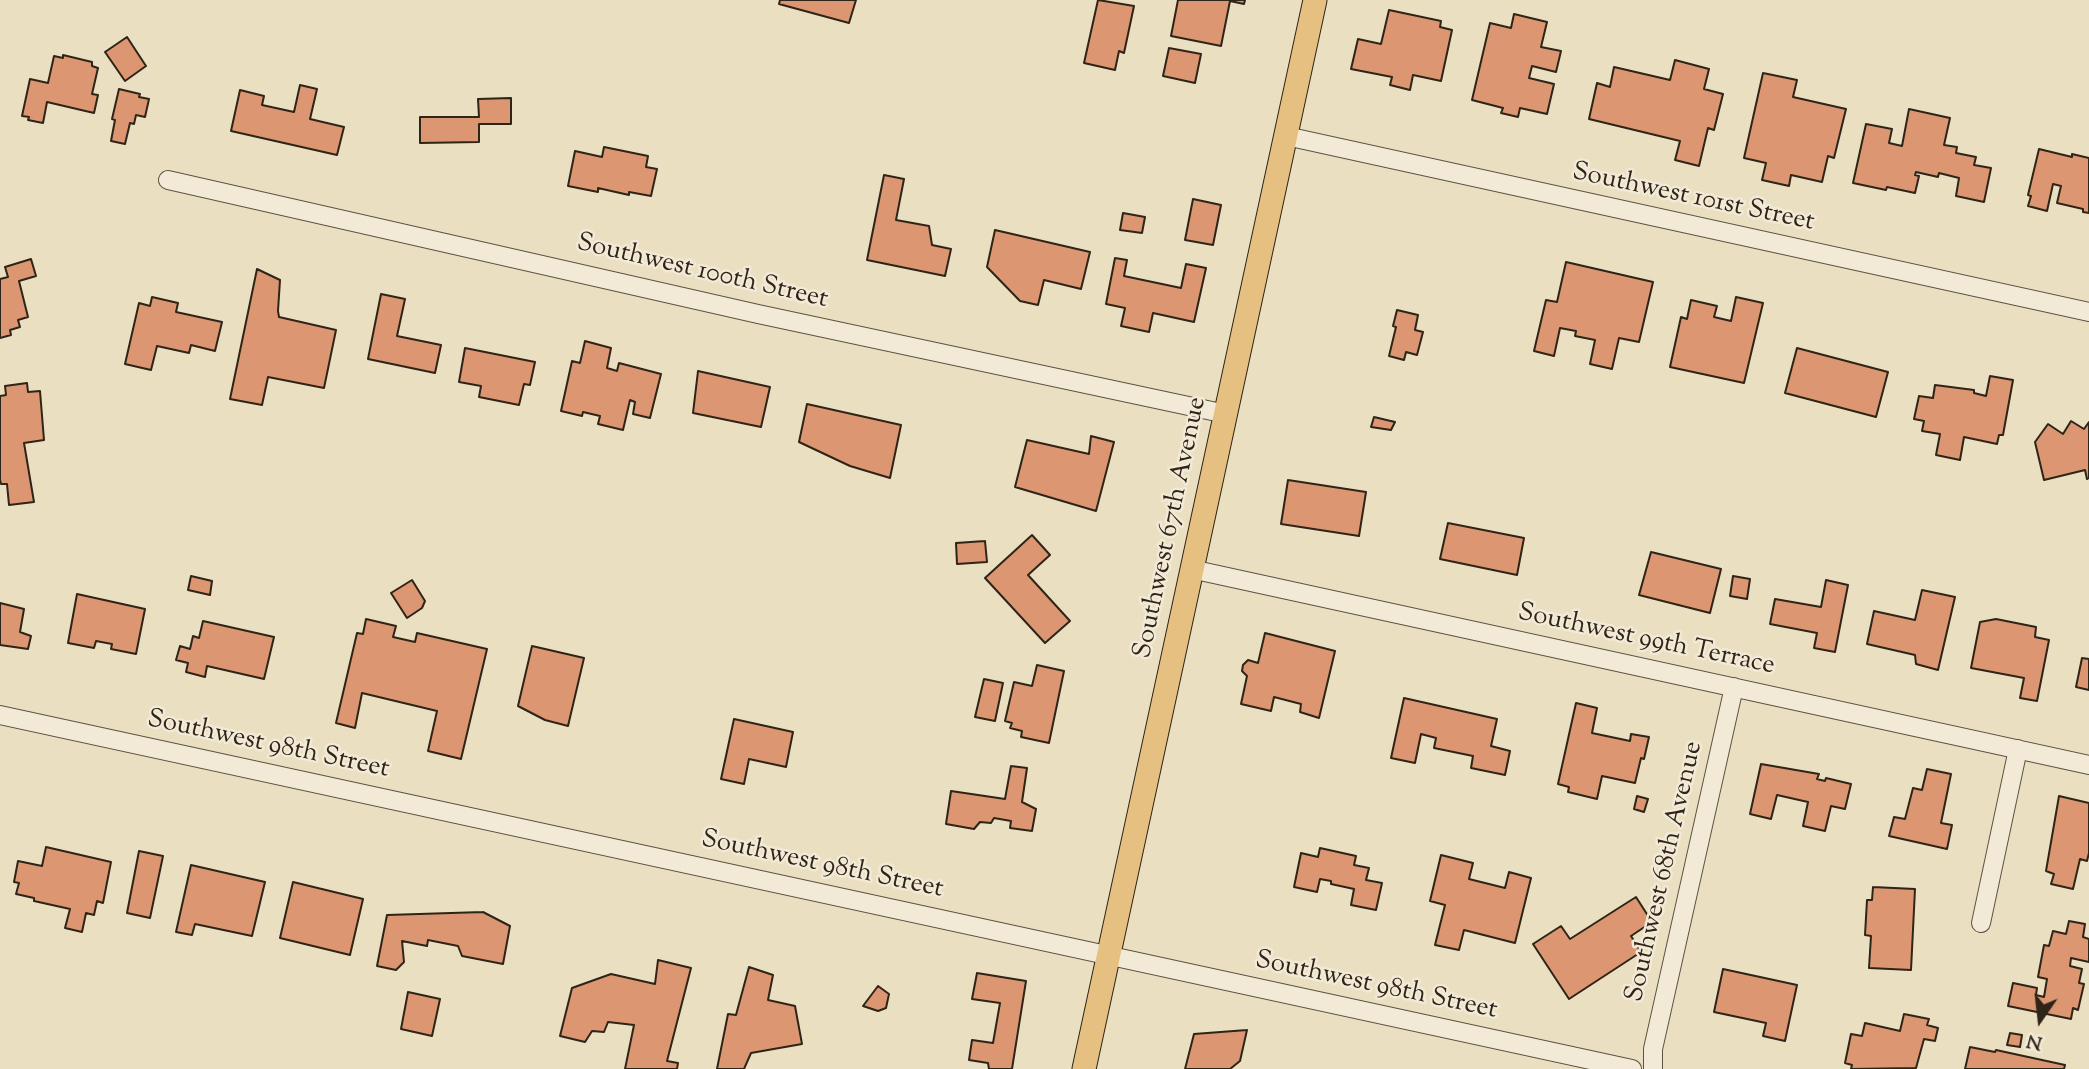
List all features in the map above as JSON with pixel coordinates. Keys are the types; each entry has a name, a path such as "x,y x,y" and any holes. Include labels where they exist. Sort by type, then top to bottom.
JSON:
{"main road":[{"name":"Southwest 67th Avenue","path":"1084,1069 1315,0"}],"street":[{"name":"Southwest 101st Street","path":"1286,136 2089,312"},
{"name":"Southwest 100th Street","path":"168,180 744,311 1226,414"},
{"name":"Southwest 99th Terrace","path":"1191,569 2089,765"},
{"name":"Southwest 68th Avenue","path":"1653,1069 1653,1049 1734,687"},
{"name":"Southwest 98th Street","path":"0,715 1632,1069"},
{"path":"1981,923 2018,749"}],"building":[{"path":"780,0 856,0 849,23 779,4"},
{"path":"1098,0 1134,6 1124,53 1119,51 1115,70 1084,63"},
{"path":"1178,0 1245,0 1244,4 1230,1 1221,46 1171,36"},
{"path":"1389,10 1441,21 1440,27 1452,30 1441,81 1413,75 1410,90 1390,85 1392,77 1351,69 1358,39 1381,44"},
{"path":"1514,14 1547,22 1541,47 1561,51 1556,72 1532,66 1529,78 1554,84 1547,114 1520,108 1518,117 1501,113 1503,108 1472,100 1490,23 1511,28"},
{"path":"127,37 146,66 125,81 105,52"},
{"path":"1169,48 1201,54 1195,83 1163,76"},
{"path":"63,55 92,62 92,66 98,68 92,94 98,95 94,113 47,102 43,123 28,120 29,117 22,116 30,79 48,83 54,56 63,58"},
{"path":"1675,60 1709,69 1704,89 1723,94 1714,130 1708,128 1699,166 1675,160 1680,141 1589,119 1597,83 1610,87 1614,67 1670,80"},
{"path":"1763,73 1797,80 1793,97 1846,109 1834,158 1828,156 1822,182 1791,175 1789,186 1762,180 1766,163 1744,158"},
{"path":"300,85 317,89 310,119 344,127 337,155 231,131 240,90 264,96 262,105 294,112"},
{"path":"119,89 149,99 145,117 136,115 134,124 130,123 125,144 111,141 115,120 112,119"},
{"path":"511,98 511,124 479,124 479,142 420,143 420,117 479,117 478,99"},
{"path":"1909,109 1950,118 1944,145 1957,147 1956,153 1976,157 1974,165 1991,168 1984,202 1956,196 1959,178 1939,173 1938,177 1916,172 1915,175 1919,176 1915,193 1853,183 1866,124 1892,129 1889,143 1902,146"},
{"path":"604,147 648,156 646,167 657,169 651,196 629,192 629,195 598,188 598,192 568,186 575,151 602,157"},
{"path":"2039,149 2089,158 2089,213 2057,203 2061,186 2053,184 2047,211 2028,206"},
{"path":"884,175 904,179 896,220 929,226 932,245 951,249 945,276 867,260"},
{"path":"1193,199 1221,205 1213,245 1185,240"},
{"path":"1123,213 1145,217 1142,233 1120,230"},
{"path":"995,230 1090,252 1081,289 1044,280 1038,305 1020,301 987,267"},
{"path":"1115,258 1127,260 1124,276 1181,288 1186,264 1206,268 1194,322 1153,313 1149,332 1121,326 1125,308 1106,304"},
{"path":"31,259 36,276 19,281 28,317 18,320 20,327 10,330 11,335 0,338 0,279 8,277 5,267"},
{"path":"1566,262 1653,282 1639,342 1619,338 1612,369 1590,364 1595,340 1575,336 1576,331 1560,328 1554,356 1534,351 1546,300 1557,302"},
{"path":"257,269 280,280 279,317 336,330 324,388 268,377 262,405 230,399"},
{"path":"381,294 405,299 397,336 441,345 435,373 368,359"},
{"path":"152,297 178,303 176,312 222,322 215,351 191,345 189,353 157,346 151,370 125,364 139,303 150,306"},
{"path":"1736,297 1763,303 1744,383 1670,367 1681,317 1687,319 1691,300 1717,306 1714,317 1731,321"},
{"path":"1397,310 1418,315 1415,330 1423,332 1417,355 1406,352 1404,360 1389,356"},
{"path":"585,341 611,348 607,368 617,371 619,363 661,374 650,418 633,414 635,402 630,400 623,430 598,424 600,416 583,412 582,416 561,411 572,361 580,363"},
{"path":"465,348 535,362 530,385 524,384 519,405 479,397 481,386 459,382"},
{"path":"1797,348 1888,372 1876,417 1785,393"},
{"path":"698,371 770,387 761,427 693,413"},
{"path":"1990,376 2013,380 2003,435 1999,435 1997,444 1964,437 1960,460 1936,455 1940,434 1922,431 1924,421 1914,419 1919,396 1933,398 1935,385 1974,390 1974,393 1986,396"},
{"path":"27,383 28,392 40,391 44,440 24,443 34,502 9,505 7,484 1,484 0,480 0,396 6,395 5,386"},
{"path":"807,404 901,425 890,478 850,466 799,442"},
{"path":"1374,417 1395,422 1391,430 1371,427"},
{"path":"2071,421 2084,429 2089,422 2089,478 2087,479 2085,470 2044,480 2035,442 2048,424 2063,434"},
{"path":"1091,436 1114,442 1096,511 1015,487 1027,440 1089,454"},
{"path":"1288,480 1366,492 1359,536 1281,524"},
{"path":"1448,523 1524,538 1517,575 1440,559"},
{"path":"1032,535 1050,555 1028,575 1070,621 1045,643 985,578"},
{"path":"985,541 987,562 957,564 956,543"},
{"path":"1651,552 1721,569 1710,613 1639,595"},
{"path":"191,576 212,581 210,595 188,590"},
{"path":"1733,576 1750,579 1747,599 1730,596"},
{"path":"412,580 425,601 422,608 407,618 391,593"},
{"path":"1826,580 1848,585 1835,652 1814,648 1817,633 1770,624 1775,599 1821,607"},
{"path":"1922,590 1955,597 1938,670 1916,664 1915,655 1867,644 1874,611 1915,620"},
{"path":"77,594 145,609 136,654 111,649 112,644 96,641 94,648 68,643"},
{"path":"0,603 24,609 20,632 31,636 28,649 0,645"},
{"path":"366,619 396,626 393,637 415,642 417,633 487,649 461,759 428,751 437,711 362,693 355,728 336,723 357,633 363,634"},
{"path":"1996,619 2036,627 2035,637 2049,640 2037,701 2020,698 2024,678 1971,668 1980,622"},
{"path":"203,621 274,637 264,679 207,666 205,677 186,672 188,663 176,660 180,646 190,649 193,636 199,638"},
{"path":"1265,633 1335,651 1319,718 1300,712 1301,704 1274,697 1271,711 1241,704 1247,676 1242,671 1243,665 1248,660 1258,663"},
{"path":"532,646 584,658 568,726 545,720 518,706"},
{"path":"2082,658 2089,659 2089,690 2076,687"},
{"path":"1037,665 1064,671 1049,743 1021,737 1022,731 1010,728 1012,723 1005,721 1014,682 1032,686"},
{"path":"984,679 1003,683 995,721 975,717"},
{"path":"1404,698 1497,719 1491,746 1510,751 1505,775 1471,768 1473,756 1434,748 1436,738 1421,734 1415,763 1391,758"},
{"path":"1576,703 1597,708 1592,733 1630,741 1631,734 1649,737 1635,783 1602,776 1597,799 1568,792 1569,787 1558,784"},
{"path":"734,719 793,732 786,767 749,759 744,784 721,779"},
{"path":"1761,764 1819,774 1817,779 1825,781 1826,778 1851,784 1845,809 1831,806 1825,831 1803,826 1808,802 1777,795 1771,819 1750,814"},
{"path":"1011,766 1027,768 1022,802 1036,809 1032,831 1010,828 1011,821 994,818 991,823 980,822 974,829 946,824 951,791 1005,799"},
{"path":"1927,769 1951,774 1941,823 1952,825 1947,849 1889,836 1894,817 1905,819 1913,788 1922,790"},
{"path":"1637,796 1648,799 1644,812 1634,809"},
{"path":"2059,796 2089,803 2089,853 2087,861 2080,859 2073,889 2051,884 2054,874 2046,871"},
{"path":"46,847 111,862 103,903 97,901 94,915 86,913 82,932 65,928 70,909 16,894 19,883 14,882 18,861 42,866"},
{"path":"1320,848 1356,856 1354,865 1369,868 1366,880 1382,883 1376,910 1351,905 1354,889 1331,884 1331,881 1320,879 1317,892 1294,887 1301,853 1318,857"},
{"path":"139,851 163,856 150,918 127,913"},
{"path":"1441,855 1473,863 1469,879 1505,888 1509,872 1531,878 1515,943 1464,930 1459,950 1435,945 1445,905 1430,901"},
{"path":"191,865 265,882 252,936 195,924 192,935 176,932"},
{"path":"293,882 363,899 350,955 280,938"},
{"path":"1873,887 1915,889 1911,970 1869,968 1871,936 1865,935 1867,900 1872,900"},
{"path":"1636,897 1652,922 1631,936 1641,952 1569,999 1533,944 1561,926 1570,939"},
{"path":"483,912 510,926 503,964 462,956 458,946 428,940 427,946 402,941 404,962 396,970 377,966 387,915"},
{"path":"2069,921 2085,924 2083,937 2089,939 2089,962 2071,958 2070,966 2082,969 2079,983 2084,984 2078,1010 2073,1008 2071,1019 2008,1006 2013,983 2037,988 2036,995 2044,997 2047,979 2038,977 2044,945 2049,946 2053,931 2066,934"},
{"path":"658,960 691,968 667,1061 678,1063 677,1069 625,1069 634,1025 608,1022 604,1032 592,1031 585,1042 560,1036 572,988 611,974 655,984"},
{"path":"749,967 773,975 768,1000 795,1006 802,1044 751,1053 744,1069 717,1069 728,1014 736,1015"},
{"path":"1723,969 1797,985 1785,1041 1763,1036 1766,1023 1714,1012"},
{"path":"977,973 1026,981 1012,1069 989,1069 988,1063 969,1060 972,1040 993,1043 1000,1003 972,999"},
{"path":"878,986 889,994 886,1008 878,1011 863,1006"},
{"path":"408,992 440,999 432,1036 401,1029"},
{"path":"1904,1014 1929,1019 1927,1025 1938,1028 1935,1041 1924,1039 1916,1068 1851,1069 1852,1065 1845,1063 1851,1034 1862,1036 1865,1023 1900,1031"},
{"path":"1247,1030 1240,1061 1230,1069 1185,1069 1194,1034"},
{"path":"2010,1033 2022,1035 2020,1047 2007,1045"},
{"path":"1970,1047 2065,1065 2064,1069 1965,1069"}]}
